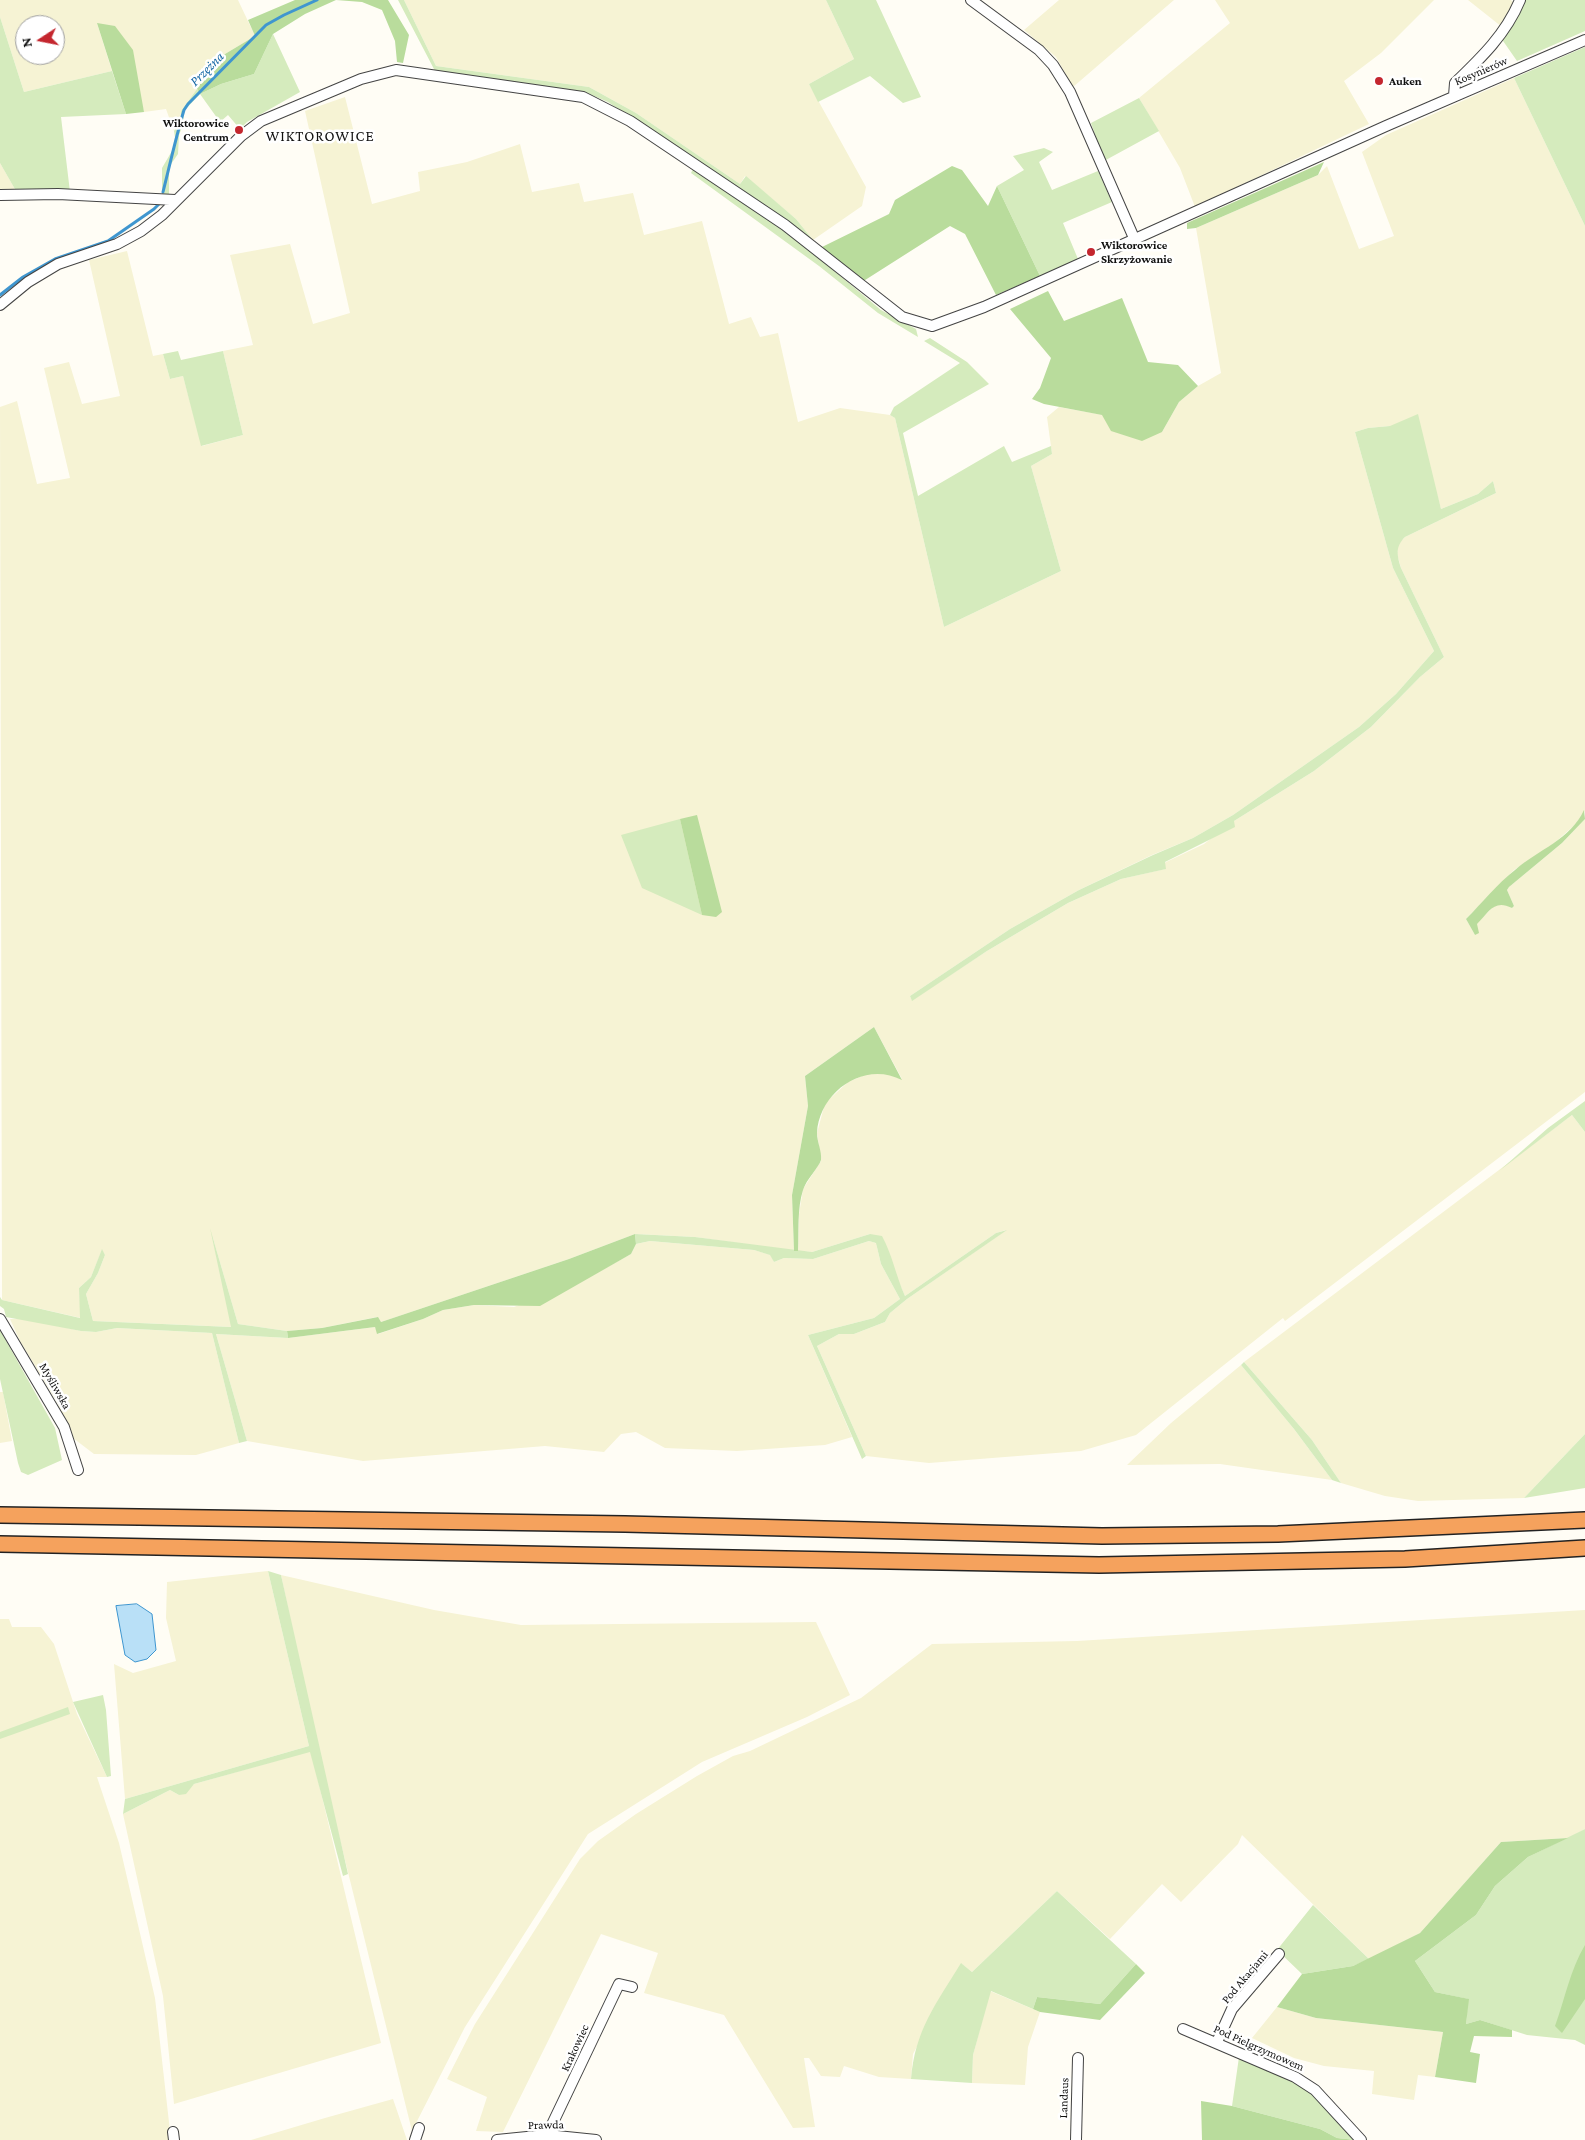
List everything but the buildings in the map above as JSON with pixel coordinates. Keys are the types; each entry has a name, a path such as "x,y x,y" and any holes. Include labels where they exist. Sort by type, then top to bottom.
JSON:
{"highway":[{"path":"0,1515 625,1524 1102,1536 1278,1534 1585,1520"},
{"path":"0,1544 1099,1565 1405,1559 1585,1548"}],"street":[{"path":"971,0 1039,50 1053,65 1070,92 1134,238"},
{"path":"1454,96 1455,83 1491,48 1510,23 1520,0"},
{"name":"Kosynierów","path":"0,305 28,282 58,264 117,244 141,231 176,200 241,136 261,121 360,79 396,70 583,97 606,107 630,121 785,225 902,317 932,326 984,307 1386,126 1585,40"},
{"path":"0,194 58,194 176,200"},
{"name":"Myśliwska","path":"0,1318 64,1427 78,1470"},
{"name":"Pod Akacjami","path":"1217,2042 1232,2009 1280,1954"},
{"name":"Krakowiec","path":"547,2136 619,1984 632,1987"},
{"name":"Pod Pielgrzymowem","path":"1183,2029 1295,2077 1315,2090 1361,2140"},
{"name":"Landaus","path":"1076,2140 1078,2058"},
{"path":"415,2140 419,2128"},
{"name":"Prawda","path":"497,2140 547,2136 596,2140"}],"shaded area":[{"path":"0,0 238,0 255,36 220,57 192,80 197,89 181,111 181,118 174,131 166,109 144,112 138,90 97,23 112,71 24,92 15,65 65,65 65,15 15,15 15,64 0,17"},
{"path":"404,0 826,0 854,59 809,84 866,187 862,206 813,240 796,219 745,176 740,184 636,113 589,87 436,66"},
{"path":"1059,0 1174,0 1073,87 1056,57 1024,30"},
{"path":"1215,0 1434,0 1381,53 1344,81 1369,124 1195,207 1180,168 1139,98 1230,23"},
{"path":"1468,0 1511,0 1513,2 1510,15 1502,27"},
{"path":"1514,78 1585,226 1585,811 1577,823 1552,845 1514,870 1466,919 1475,935 1476,924 1496,904 1503,903 1512,908 1514,906 1507,890 1509,887 1562,843 1585,819 1585,1092 1285,1321 1283,1318 1136,1435 1081,1451 929,1463 866,1456 817,1346 839,1334 854,1334 885,1322 890,1313 907,1299 1006,1230 996,1233 905,1296 896,1276 870,1234 812,1252 798,1251 799,1214 803,1189 821,1161 817,1133 825,1103 848,1082 867,1074 891,1074 902,1079 874,1027 805,1076 808,1106 792,1195 794,1251 695,1237 635,1234 569,1259 381,1322 377,1317 322,1328 287,1331 238,1324 212,1235 232,1327 93,1321 86,1294 98,1273 105,1255 102,1250 91,1277 79,1288 81,1318 2,1300 0,407 17,401 37,484 70,478 44,368 69,362 82,404 120,396 89,260 127,251 153,356 163,354 170,379 183,376 202,446 243,435 223,351 253,345 230,255 290,244 313,324 350,313 305,111 345,97 372,204 420,191 418,172 467,162 520,144 532,192 579,183 584,202 633,193 644,235 702,221 729,324 751,317 760,337 778,333 798,422 840,408 890,415 895,418 944,627 1061,571 1031,466 1052,454 1047,417 1059,407 1103,415 1162,432 1179,402 1198,386 1221,373 1196,228 1318,175 1327,166 1359,249 1394,236 1362,152 1386,135","holes":["1390,426 1431,473 1441,509 1478,494 1493,481 1496,493 1405,537 1398,544 1397,554 1401,568 1444,657 1420,677 1371,727 1314,771 1234,821 1204,844 1164,863 1165,869 1121,879 1068,903 987,951 912,1000 910,996 1010,929 1079,890 1152,855 1193,838 1233,815 1359,727 1396,694 1434,651 1393,568 1355,432 1368,428"]},
{"path":"0,163 16,191 0,191"},
{"path":"1572,1115 1585,1132 1585,1434 1524,1498 1418,1501 1385,1496 1341,1483 1312,1440 1244,1362"},
{"path":"650,1241 754,1250 771,1255 774,1262 784,1258 813,1259 869,1241 876,1243 881,1264 900,1299 874,1318 808,1335 852,1437 825,1445 737,1451 665,1448 636,1432 621,1434 604,1452 545,1446 363,1461 247,1441 216,1334 288,1338 375,1327 378,1334 423,1319 443,1310 474,1305 514,1307 580,1282 631,1254 636,1244"},
{"path":"10,1319 26,1319 81,1331 96,1332 117,1328 212,1333 239,1443 196,1455 94,1454 73,1438 57,1402 20,1341"},
{"path":"1241,1365 1294,1429 1332,1480 1220,1464 1127,1465 1171,1423"},
{"path":"0,1392 3,1392 12,1441 0,1443"},
{"path":"268,1571 309,1746 125,1799 114,1664 133,1673 176,1661 166,1618 167,1582"},
{"path":"281,1575 434,1610 521,1625 816,1622 850,1695 807,1717 702,1762 588,1834 465,2027 412,2131 320,1759"},
{"path":"1585,1610 1585,1829 1568,1838 1501,1842 1420,1933 1369,1959 1242,1835 1238,1844 1181,1902 1162,1884 1110,1939 1057,1891 972,1972 962,1964 913,2054 911,2079 879,2077 844,2066 840,2077 821,2076 809,2058 804,2058 815,2127 793,2128 724,2015 644,1993 658,1953 601,1934 503,2132 476,2131 487,2097 447,2079 475,2024 580,1859 598,1841 636,1814 733,1756 750,1751 861,1698 932,1644 1077,1641"},
{"path":"0,1619 9,1619 12,1627 41,1627 54,1644 77,1714 107,1777 97,1777 119,1843 155,1998 171,2140 0,2140"},
{"path":"311,1751 381,2043 174,2104 163,1996 123,1814 170,1790 179,1795 194,1784"},
{"path":"990,1991 1040,2012 1028,2047 1025,2085 972,2083 973,2055"},
{"path":"1277,2007 1316,2018 1443,2032 1435,2077 1418,2075 1414,2100 1372,2094 1374,2071 1324,2066 1294,2058 1252,2038"},
{"path":"393,2099 407,2140 251,2140 325,2118"}],"green space":[{"path":"295,0 336,0 305,14 273,34 254,74 221,84 200,94 192,80 220,57 255,36 248,20"},
{"path":"336,0 388,0 409,35 403,63 397,62 395,41 382,10 362,2"},
{"path":"398,0 404,0 436,66 589,87 636,113 740,184 746,176 796,219 813,240 608,102 587,93 435,71"},
{"path":"826,0 876,0 921,97 903,103 870,76 818,102 809,84 854,59"},
{"path":"1522,0 1585,0 1585,31 1517,61 1501,38"},
{"path":"0,17 24,92 112,71 126,114 61,117 70,192 16,191 0,163"},
{"path":"97,23 115,26 133,50 144,112 126,114"},
{"path":"273,34 300,92 247,122 240,129 228,115 220,122 200,94 221,84 254,74"},
{"path":"1585,47 1585,226 1514,78"},
{"path":"197,89 200,94 183,112 184,122 179,135 178,154 169,167 169,194 162,194 162,168 176,144 174,131 181,118 181,111"},
{"path":"1139,98 1159,131 1104,161 1091,123"},
{"path":"1044,148 1053,152 1039,162 1052,190 1098,171 1112,202 1063,223 1078,259 1040,276 997,186 1024,170 1013,156"},
{"path":"1324,162 1318,175 1196,228 1187,229 1187,223"},
{"path":"952,166 962,170 988,206 997,186 1040,276 996,295 965,234 950,226 862,282 820,248 889,214 895,200"},
{"path":"693,169 790,234 881,310 916,329 918,337 878,313 819,266 691,173"},
{"path":"1048,291 1064,321 1122,298 1148,362 1178,365 1198,386 1179,402 1162,432 1142,441 1111,431 1102,415 1044,404 1032,399 1040,388 1051,358 1010,309"},
{"path":"930,338 967,362 989,384 903,433 918,496 1004,446 1012,462 1051,446 1052,454 1031,466 1061,571 944,627 895,418 890,415 894,407 960,363 924,341"},
{"path":"178,351 181,360 223,351 243,435 201,446 183,376 170,379 163,354"},
{"path":"1418,414 1441,509 1478,494 1493,481 1496,493 1405,537 1398,548 1401,568 1444,657 1420,677 1371,727 1314,771 1234,821 1235,827 1165,862 1166,869 1121,879 1068,903 987,951 912,1001 910,996 1010,929 1079,890 1193,838 1233,815 1359,727 1396,694 1434,651 1393,568 1355,432 1368,428 1390,426"},
{"path":"1584,810 1585,819 1562,843 1509,887 1507,890 1514,906 1512,908 1501,905 1492,908 1477,924 1479,933 1475,935 1466,919 1508,875 1571,829"},
{"path":"697,815 722,912 716,917 702,915 680,819"},
{"path":"680,819 702,915 642,888 621,835"},
{"path":"874,1027 902,1080 888,1075 873,1074 859,1077 835,1093 826,1105 820,1118 817,1133 821,1160 803,1190 799,1212 798,1251 794,1251 792,1195 808,1106 805,1076"},
{"path":"1585,1101 1585,1132 1572,1115 1499,1171 1548,1128"},
{"path":"210,1228 238,1324 287,1331 288,1338 216,1334 247,1441 239,1443 212,1333 117,1328 96,1332 81,1331 6,1317 4,1309 0,1306 0,1297 2,1300 80,1318 79,1288 91,1277 102,1249 105,1255 98,1273 86,1294 93,1321 231,1327"},
{"path":"1007,1230 907,1299 890,1313 885,1322 854,1334 839,1334 817,1346 866,1456 862,1459 808,1335 874,1318 900,1299 881,1264 876,1243 869,1241 813,1259 784,1258 774,1262 770,1255 754,1250 650,1241 636,1244 635,1234 695,1237 812,1252 870,1234 882,1236 889,1250 905,1296 996,1233"},
{"path":"635,1234 636,1244 631,1254 540,1306 474,1305 443,1310 423,1319 377,1334 375,1327 288,1338 287,1331 322,1328 378,1317 381,1322 569,1259"},
{"path":"0,1330 55,1428 62,1460 28,1475 21,1472 18,1463 0,1379"},
{"path":"1244,1362 1312,1440 1341,1483 1332,1480 1294,1429 1241,1365"},
{"path":"1585,1434 1585,1488 1524,1498"},
{"path":"268,1571 281,1575 348,1874 343,1876 310,1752 194,1784 186,1794 179,1795 170,1790 123,1814 125,1799 309,1746"},
{"path":"103,1695 106,1710 111,1776 107,1777 73,1702"},
{"path":"68,1707 70,1714 0,1739 0,1732"},
{"path":"1585,1829 1585,2045 1575,2040 1527,2035 1480,2020 1466,2024 1468,1999 1435,1992 1415,1961 1476,1915 1495,1886 1528,1857"},
{"path":"1568,1838 1528,1857 1495,1886 1476,1915 1415,1961 1435,1992 1469,1999 1466,2024 1480,2020 1512,2030 1512,2037 1474,2036 1470,2052 1480,2054 1476,2083 1435,2077 1443,2032 1316,2018 1277,2007 1302,1974 1353,1966 1420,1933 1501,1842"},
{"path":"1057,1891 1136,1964 1100,2004 1037,1997 1033,2009 991,1991 973,2055 972,2083 911,2079 917,2046 928,2018 961,1963 972,1972"},
{"path":"1313,1905 1369,1959 1353,1966 1302,1974 1277,1950"},
{"path":"1585,1945 1585,1999 1562,2033 1555,2026 1572,1974"},
{"path":"1136,1964 1145,1973 1100,2020 1040,2012 1033,2009 1037,1997 1100,2004"},
{"path":"1239,2057 1288,2077 1317,2096 1356,2140 1337,2138 1320,2129 1232,2106"},
{"path":"1201,2101 1232,2106 1320,2129 1337,2138 1356,2140 1202,2140"}],"water":[{"path":"137,1604 152,1614 156,1650 147,1659 135,1662 125,1655 116,1606"}],"waterway":[{"name":"Przężna","path":"163,192 181,120 188,104 266,25 317,0"},
{"name":"Przężna","path":"0,295 23,277 55,259 108,241 161,202"}],"place":[{"name":"Auken","path":"1379,81"},
{"name":"Wiktorowice Centrum","path":"239,130"},
{"name":"Wiktorowice Skrzyżowanie","path":"1091,252"}],"district":[{"name":"WIKTOROWICE","path":"320,136"}]}
